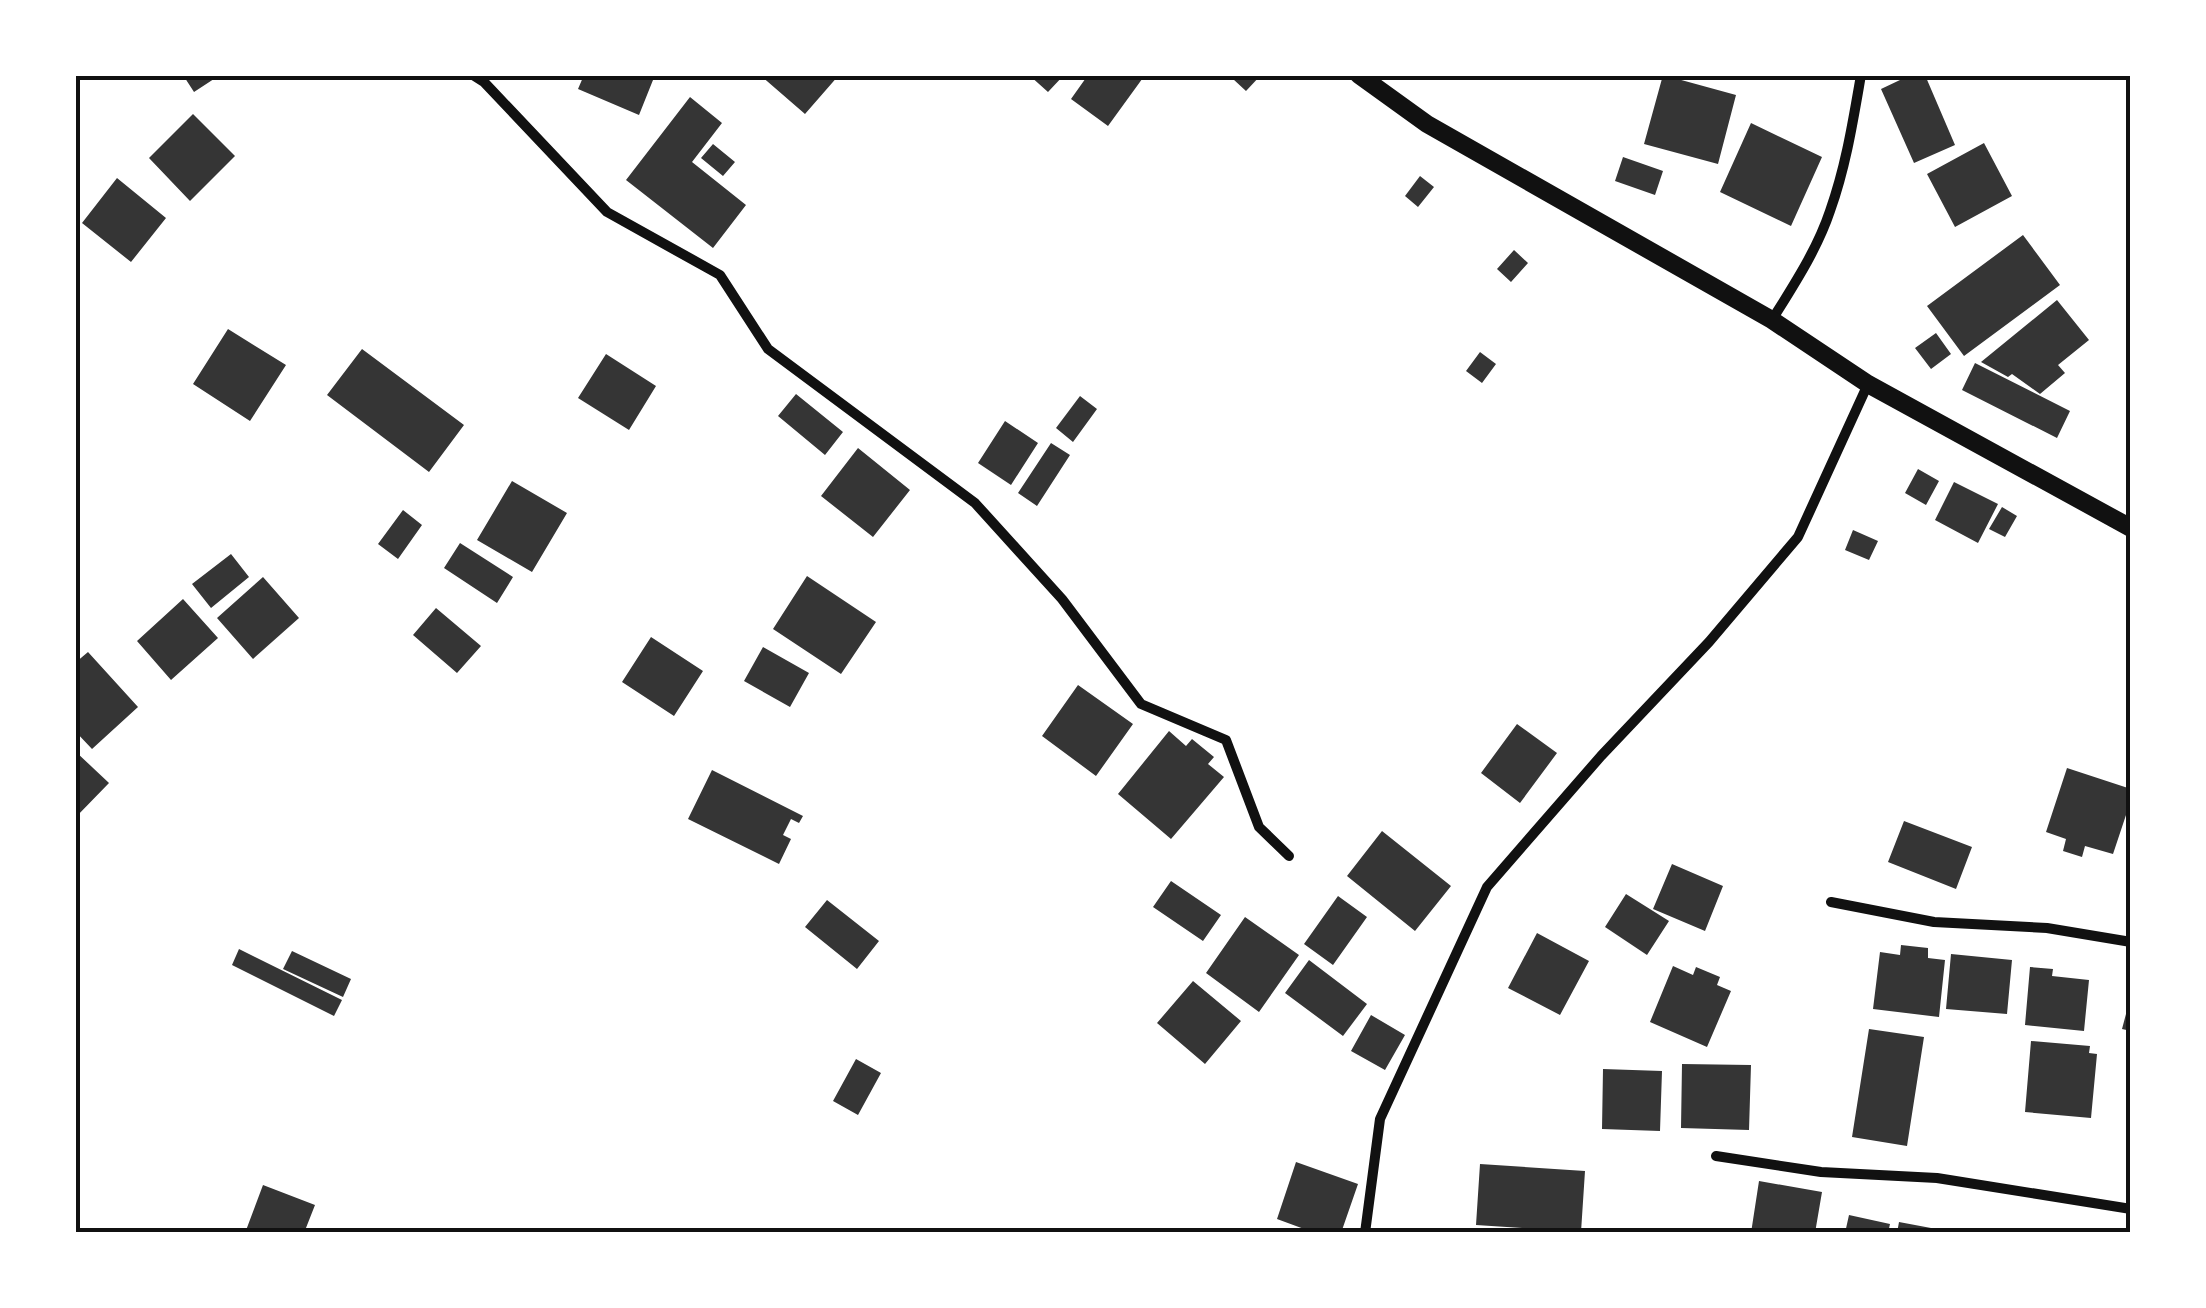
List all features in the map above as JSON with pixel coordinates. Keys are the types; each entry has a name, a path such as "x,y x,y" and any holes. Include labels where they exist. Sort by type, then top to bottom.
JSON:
{"street":[{"path":"474,75 607,212 720,275 768,350 975,503 1062,599 1141,704 1226,740 1259,827 1289,856"},
{"path":"1359,75 1427,124 1772,320 1868,384 2131,528"},
{"path":"1772,320 1801,273 1829,214 1848,150 1861,75"},
{"path":"1364,1233 1380,1119 1487,887 1601,756 1709,642 1798,537 1868,384"},
{"path":"1831,902 1934,922 2046,928 2131,942"},
{"path":"1716,1156 1821,1172 1937,1178 2131,1209"}],"building":[{"path":"183,75 220,75 194,92"},
{"path":"584,75 655,75 639,115 578,89"},
{"path":"760,75 839,75 805,114"},
{"path":"1029,75 1064,75 1048,92"},
{"path":"1088,75 1145,75 1108,126 1071,99"},
{"path":"1237,75 1261,75 1246,91 1233,79"},
{"path":"1663,75 1736,95 1718,164 1644,144"},
{"path":"1898,75 1925,75 1955,145 1914,163 1881,89 1900,80"},
{"path":"690,97 722,123 692,162 746,205 713,248 626,180"},
{"path":"193,114 235,156 190,201 149,158"},
{"path":"1751,123 1822,157 1791,226 1720,192"},
{"path":"1984,143 2012,196 1955,227 1927,174"},
{"path":"713,144 735,162 723,176 701,158"},
{"path":"1623,157 1663,171 1655,195 1615,181"},
{"path":"1420,176 1434,187 1418,207 1405,196"},
{"path":"117,178 166,218 131,262 82,223"},
{"path":"2023,235 2060,285 1964,356 1927,306"},
{"path":"1514,250 1528,263 1511,282 1497,269"},
{"path":"2057,300 2089,340 2058,365 2065,373 2040,394 2012,374 2008,377 1981,362"},
{"path":"228,329 286,365 250,421 193,384"},
{"path":"1936,333 1951,354 1931,369 1915,348"},
{"path":"362,349 464,425 429,472 327,395"},
{"path":"1480,352 1496,364 1482,383 1466,371"},
{"path":"606,354 656,386 629,430 578,398"},
{"path":"1975,363 2070,411 2057,438 1962,390"},
{"path":"796,394 843,432 825,455 778,416"},
{"path":"1080,396 1097,409 1073,442 1056,428"},
{"path":"1005,421 1038,443 1011,485 978,463"},
{"path":"1051,443 1070,455 1037,506 1018,493"},
{"path":"858,448 910,490 873,537 821,496"},
{"path":"1918,469 1939,481 1926,505 1905,493"},
{"path":"512,481 567,513 532,572 477,540"},
{"path":"1954,482 1998,504 1978,543 1935,520"},
{"path":"2002,507 2017,516 2005,537 1989,529"},
{"path":"403,510 422,525 398,559 378,544"},
{"path":"1853,530 1878,541 1869,560 1845,550"},
{"path":"460,543 513,577 497,603 444,568"},
{"path":"231,554 249,577 211,608 192,584"},
{"path":"807,576 876,622 841,674 773,629"},
{"path":"263,577 299,618 253,659 217,618"},
{"path":"183,599 218,638 171,680 137,641"},
{"path":"436,608 481,646 457,673 413,635"},
{"path":"651,637 703,671 674,716 622,682"},
{"path":"763,647 809,673 790,707 744,681"},
{"path":"88,652 138,707 92,749 75,731 75,663"},
{"path":"1078,685 1133,724 1096,776 1042,736"},
{"path":"1517,724 1557,753 1520,803 1481,773"},
{"path":"1169,731 1186,746 1192,739 1214,757 1208,764 1224,777 1171,839 1118,794"},
{"path":"75,751 109,783 75,818"},
{"path":"2067,768 2131,789 2113,854 2085,846 2082,857 2063,851 2066,839 2046,832"},
{"path":"712,770 803,816 799,823 791,819 783,835 791,839 779,864 688,819"},
{"path":"1904,821 1972,847 1956,889 1888,862"},
{"path":"1382,831 1451,886 1415,931 1347,876"},
{"path":"1672,864 1723,886 1705,931 1653,909"},
{"path":"1171,881 1221,915 1203,941 1153,907"},
{"path":"1626,894 1669,921 1647,955 1605,927"},
{"path":"1338,896 1367,917 1333,965 1304,944"},
{"path":"827,900 879,941 857,969 805,927"},
{"path":"1245,917 1299,955 1259,1012 1206,973"},
{"path":"1537,933 1589,961 1560,1015 1508,988"},
{"path":"1901,945 1928,948 1928,958 1945,960 1939,1017 1873,1009 1880,952 1900,955"},
{"path":"239,949 342,1000 334,1016 232,965"},
{"path":"292,951 351,979 343,997 283,969"},
{"path":"1951,954 2012,960 2007,1014 1946,1009"},
{"path":"1309,960 1367,1004 1343,1036 1285,993"},
{"path":"1673,966 1693,975 1696,967 1720,977 1717,985 1731,991 1707,1047 1650,1022"},
{"path":"2030,967 2053,969 2052,976 2089,980 2084,1031 2025,1025"},
{"path":"1193,981 1241,1021 1205,1064 1157,1023"},
{"path":"2131,999 2131,1031 2122,1029"},
{"path":"1371,1015 1405,1035 1385,1070 1351,1051"},
{"path":"1869,1029 1924,1037 1907,1146 1852,1137"},
{"path":"2031,1041 2090,1046 2089,1053 2097,1054 2091,1118 2025,1112"},
{"path":"856,1059 881,1073 858,1115 833,1101"},
{"path":"1682,1064 1751,1065 1749,1130 1681,1128"},
{"path":"1603,1069 1662,1071 1660,1131 1602,1129"},
{"path":"1296,1162 1358,1184 1341,1233 1315,1233 1277,1219"},
{"path":"1480,1164 1585,1171 1581,1232 1476,1225"},
{"path":"1759,1181 1822,1192 1815,1233 1751,1233"},
{"path":"263,1185 315,1205 304,1233 245,1233"},
{"path":"1849,1215 1890,1224 1888,1233 1845,1233"},
{"path":"1899,1222 1931,1228 1930,1233 1897,1233"}]}
